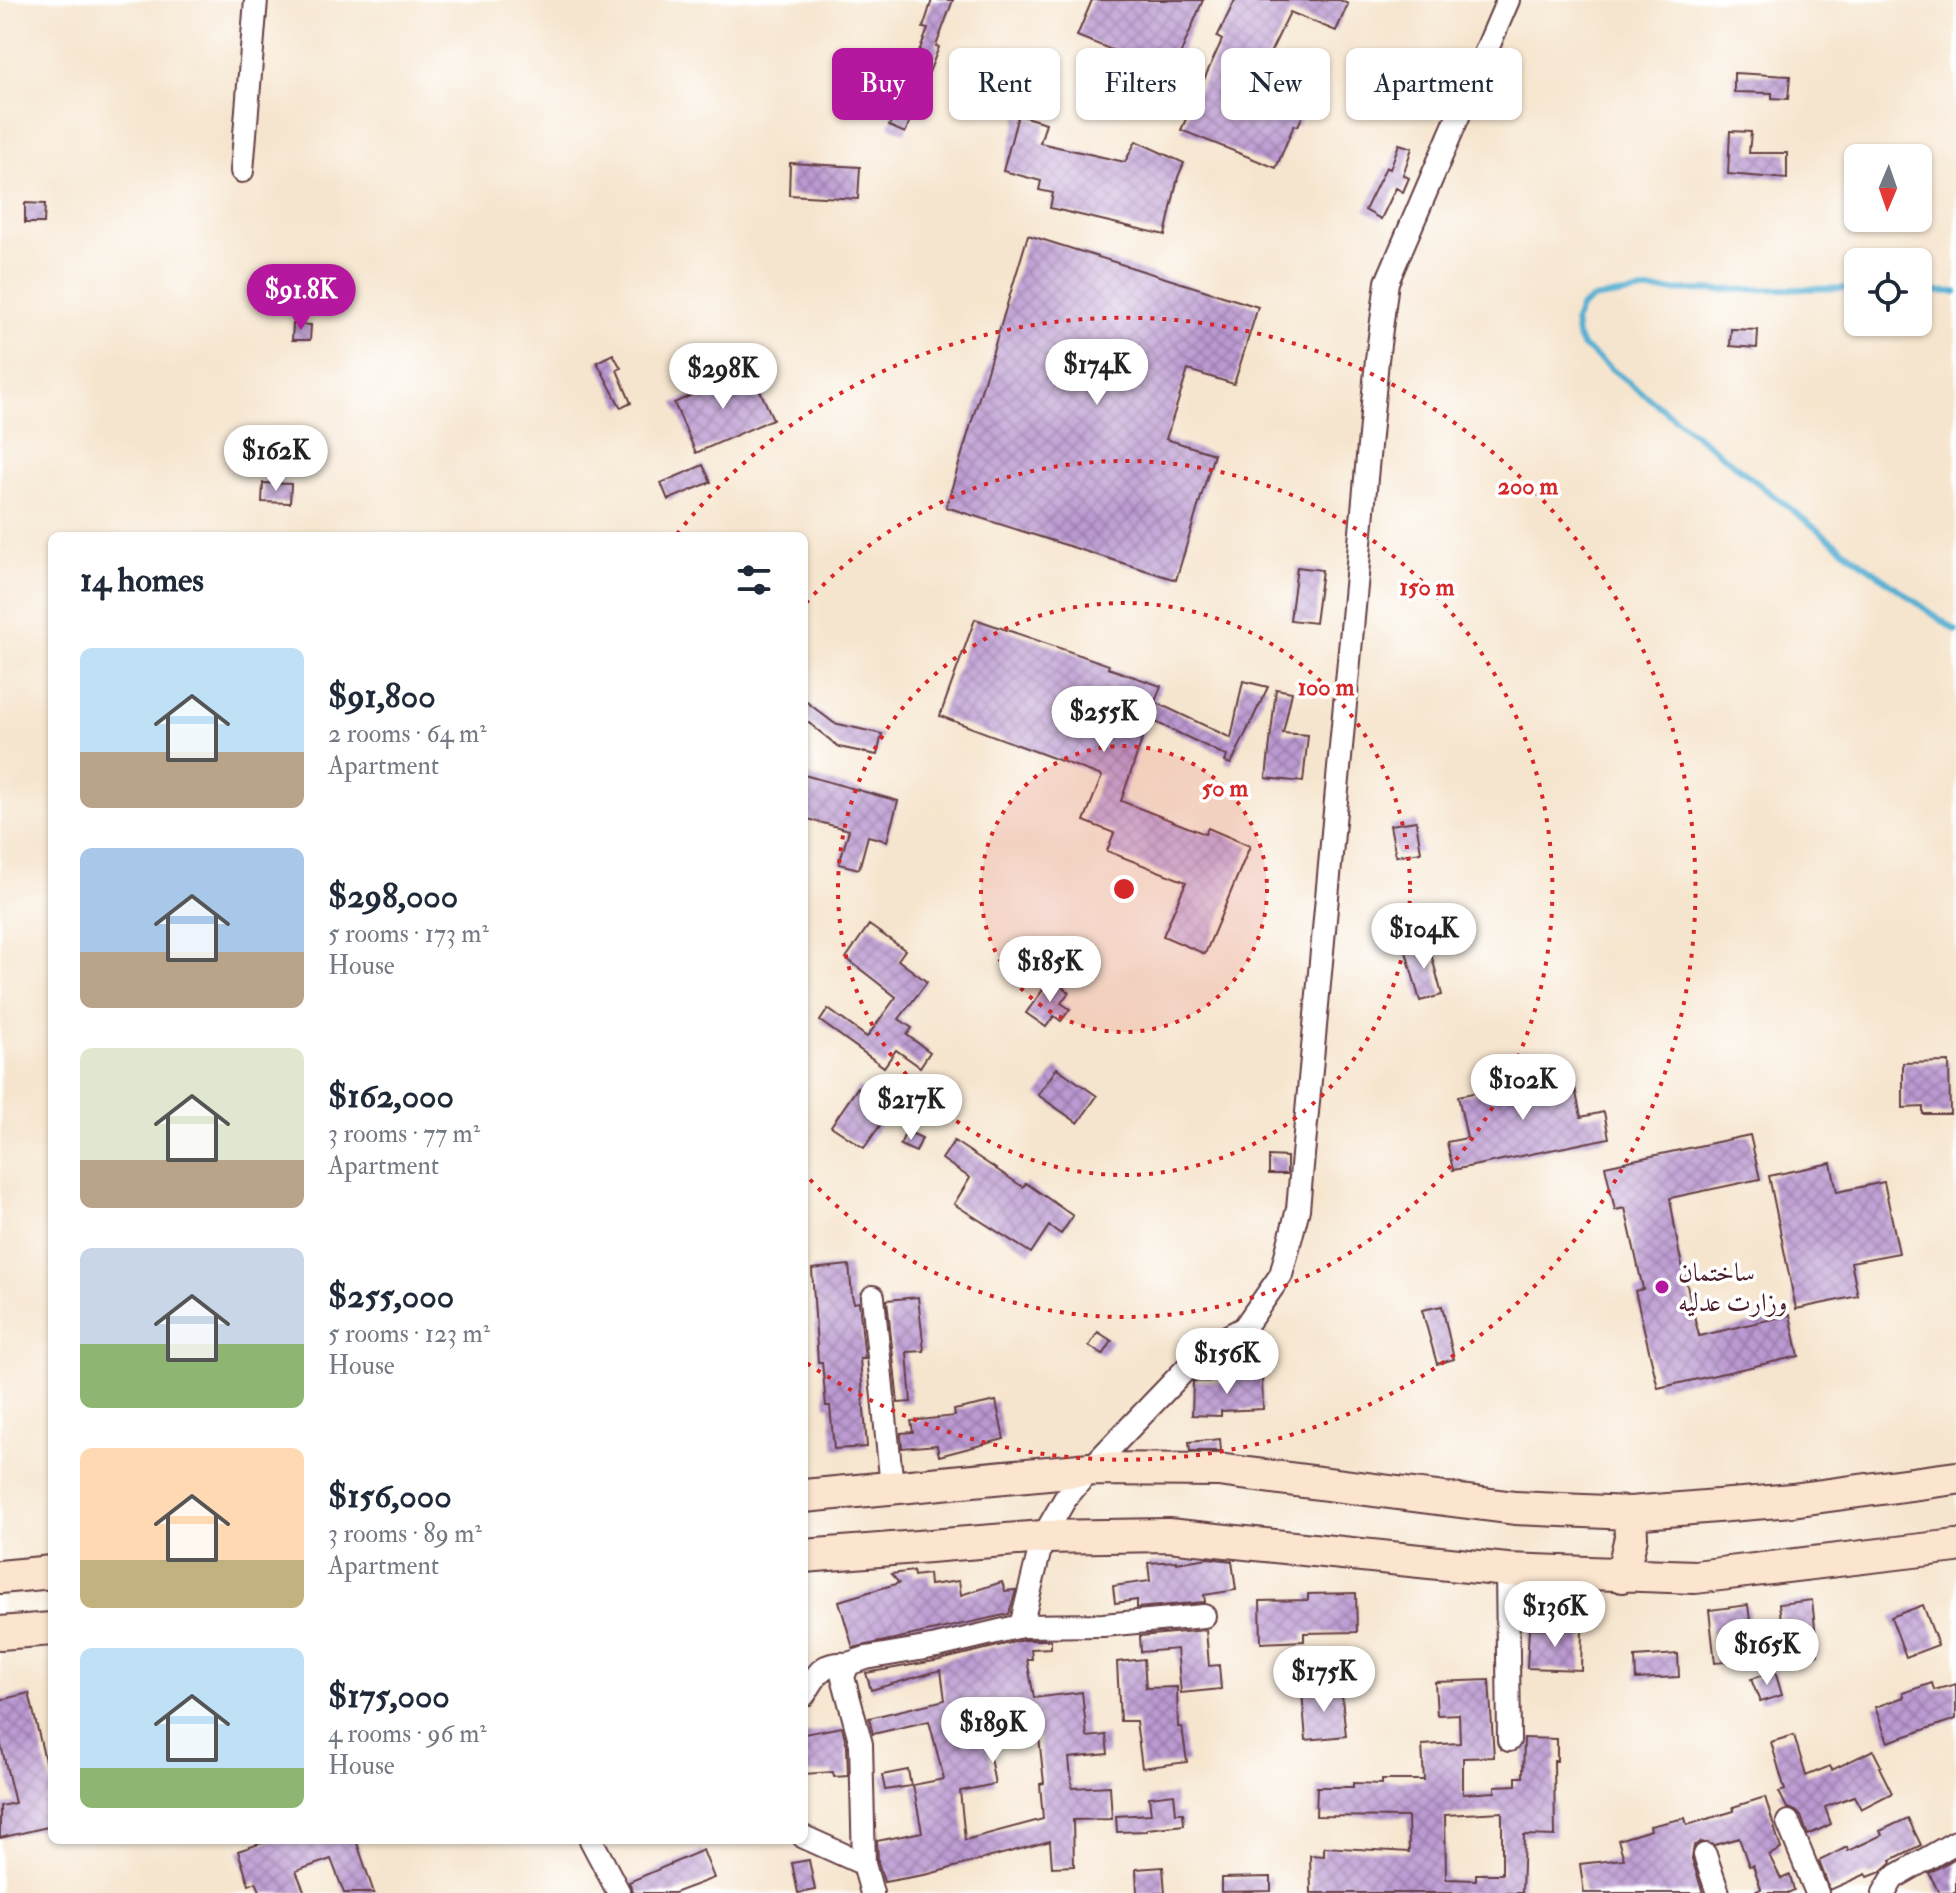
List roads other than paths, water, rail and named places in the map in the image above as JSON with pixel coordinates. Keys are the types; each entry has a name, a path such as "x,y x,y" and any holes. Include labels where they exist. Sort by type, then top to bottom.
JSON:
{"street":[{"path":"242,171 256,0"},
{"path":"1021,1626 1043,1537 1065,1499 1206,1348 1244,1328 1281,1275 1298,1209 1377,360 1387,282 1508,0"},
{"path":"873,1297 892,1487"},
{"path":"808,1496 1090,1469 1218,1470 1515,1508 1630,1513 1792,1500 1956,1478"},
{"path":"1622,1576 1631,1537 1630,1513"},
{"path":"808,1556 1043,1537 1168,1535 1507,1570 1695,1577 1956,1546"},
{"path":"1507,1570 1509,1740"},
{"path":"0,1577 48,1572"},
{"path":"808,1689 823,1667 832,1663 848,1664 1021,1626 1103,1625 1204,1616"},
{"path":"0,1633 48,1629"},
{"path":"848,1664 843,1677 861,1744 864,1864 872,1893"},
{"path":"1788,1822 1817,1893"},
{"path":"808,1839 864,1864"},
{"path":"1884,1893 1893,1878 1956,1842"},
{"path":"593,1844 619,1893"},
{"path":"1705,1855 1718,1893"}],"waterway":[{"path":"1844,288 1644,291 1592,299 1580,308 1575,321 1577,336 1582,346 1832,541 1956,631"},
{"path":"1932,291 1956,292"}],"place":[{"name":"ساختمان وزارت عدلیه","path":"1662,1287"}]}
